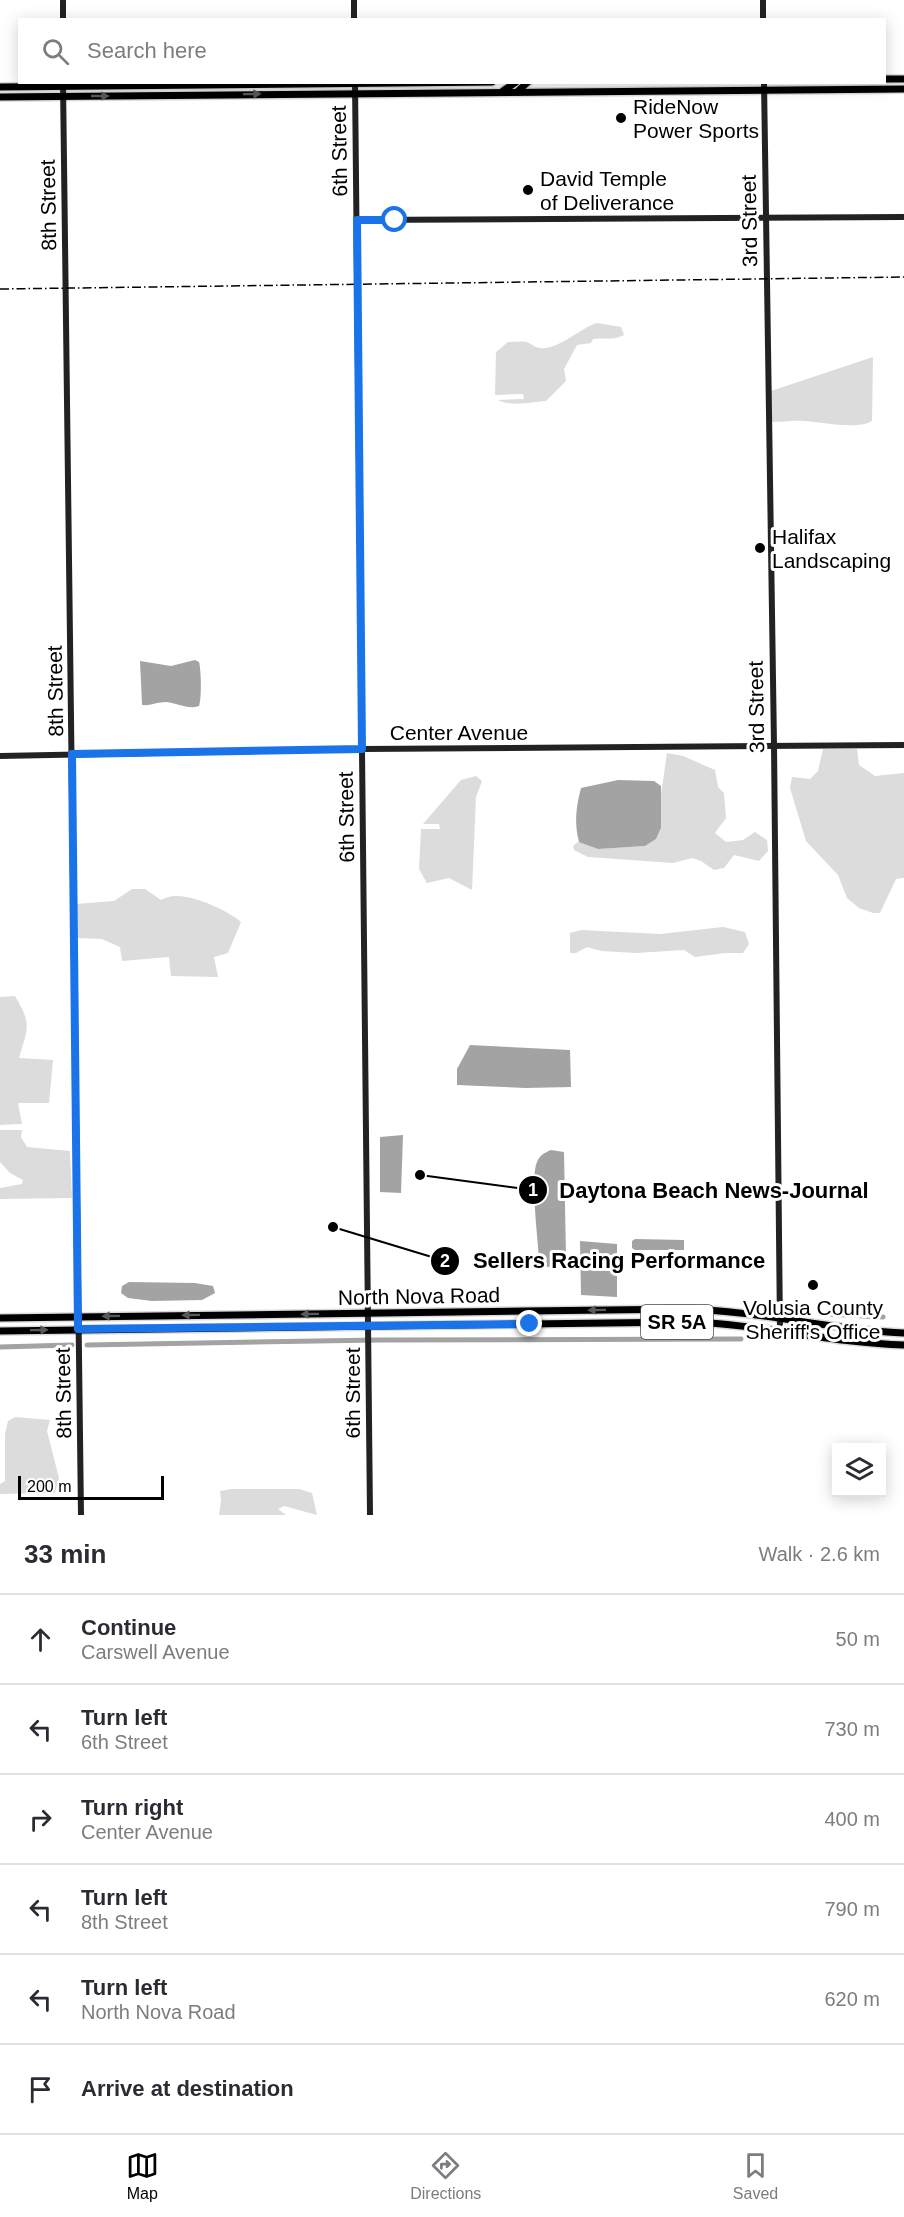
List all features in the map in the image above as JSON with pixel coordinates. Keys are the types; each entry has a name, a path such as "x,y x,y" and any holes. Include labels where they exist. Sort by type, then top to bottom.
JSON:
{"main road":[{"path":"886,79 904,79"},
{"path":"0,87 63,84 282,84"},
{"path":"501,92 513,84"},
{"path":"517,92 526,84"},
{"path":"194,95 209,85"},
{"path":"0,97 517,92 764,86 904,89"},
{"name":"North Nova Road","path":"78,1316 687,1309 779,1318 844,1329 904,1332"},
{"path":"224,1328 237,1314"},
{"path":"204,1328 213,1323 218,1315"},
{"name":"SR 5A","path":"0,1318 78,1316"},
{"name":"North Nova Road","path":"0,1331 688,1322 731,1324 850,1342 904,1345"}],"street":[{"path":"63,0 63,18"},
{"path":"354,0 354,18"},
{"path":"763,0 763,18"},
{"name":"8th Street","path":"63,84 81,1515"},
{"name":"6th Street","path":"355,84 370,1515"},
{"name":"3rd Street","path":"764,86 780,1331"},
{"path":"357,220 904,217"},
{"name":"Center Avenue","path":"0,756 362,749 904,745"}],"shaded area":[{"path":"597,323 621,327 624,335 593,339 591,343 577,345 564,369 566,381 546,401 515,404 498,400 524,399 523,394 495,395 496,352 508,342 527,342 538,348 547,348"},
{"path":"873,357 872,421 858,425 800,421 771,422 771,391"},
{"path":"195,660 199,662 200,671 199,706 187,707 166,702 142,705 140,661 171,666"},
{"path":"823,749 857,749 859,765 875,776 904,773 904,878 896,879 880,913 859,908 847,898 838,875 806,841 790,788 792,777 810,779 818,771"},
{"path":"667,753 683,756 715,770 718,787 724,793 726,818 715,833 726,842 743,840 755,832 767,840 768,851 759,861 734,855 724,868 714,870 692,858 673,863 588,857 574,850 573,846 579,841 598,849 645,846 656,839 661,828 660,802"},
{"path":"476,776 482,781 476,797 472,890 449,878 427,883 419,869 421,829 440,829 439,824 423,824 461,780"},
{"path":"618,780 654,781 661,786 661,828 656,839 645,846 598,849 579,842 576,815 581,788"},
{"path":"132,889 145,889 161,900 183,896 201,901 219,908 241,922 228,953 214,957 218,977 171,976 169,957 122,961 120,947 102,939 77,938 76,904 114,901"},
{"path":"723,927 745,932 749,944 743,953 695,957 684,950 636,953 601,951 587,947 576,953 570,953 570,933 581,930 660,934"},
{"path":"15,996 27,1026 19,1058 53,1060 49,1103 18,1103 22,1124 0,1125 0,997"},
{"path":"470,1045 570,1050 571,1087 457,1085 457,1069"},
{"path":"0,1130 22,1130 21,1137 27,1147 70,1151 72,1198 0,1199 0,1188 22,1184 23,1180 10,1173 0,1162"},
{"path":"403,1135 401,1193 380,1192 380,1137"},
{"path":"551,1150 564,1152 566,1258 564,1265 547,1267 540,1264 539,1259 534,1181 538,1160 542,1154"},
{"path":"635,1239 684,1240 684,1250 635,1250 632,1248 632,1241"},
{"path":"580,1241 617,1244 617,1297 581,1295"},
{"path":"129,1282 195,1283 213,1286 215,1293 202,1300 152,1301 128,1298 121,1293 122,1286"},
{"path":"15,1417 50,1420 47,1431 59,1478 55,1493 0,1494 0,1484 5,1481 5,1434 8,1421"},
{"path":"299,1489 312,1493 317,1515 284,1506 278,1509 286,1515 219,1515 220,1491"}],"waterway":[{"path":"828,1314 883,1317"},
{"path":"87,1345 377,1340 741,1339"},
{"path":"0,1347 72,1345"}],"railway":[{"path":"0,289 904,277"}],"place":[{"name":"RideNow Power Sports","path":"621,118"},
{"name":"David Temple of Deliverance","path":"528,190"},
{"name":"Halifax Landscaping","path":"760,548"},
{"name":"Daytona Beach News-Journal","path":"420,1175"},
{"name":"Sellers Racing Performance","path":"333,1227"},
{"name":"Volusia County Sheriff's Office","path":"813,1285"}],"route":[{"path":"395,220 357,220 362,749 72,754 78,1329 530,1324"}]}
